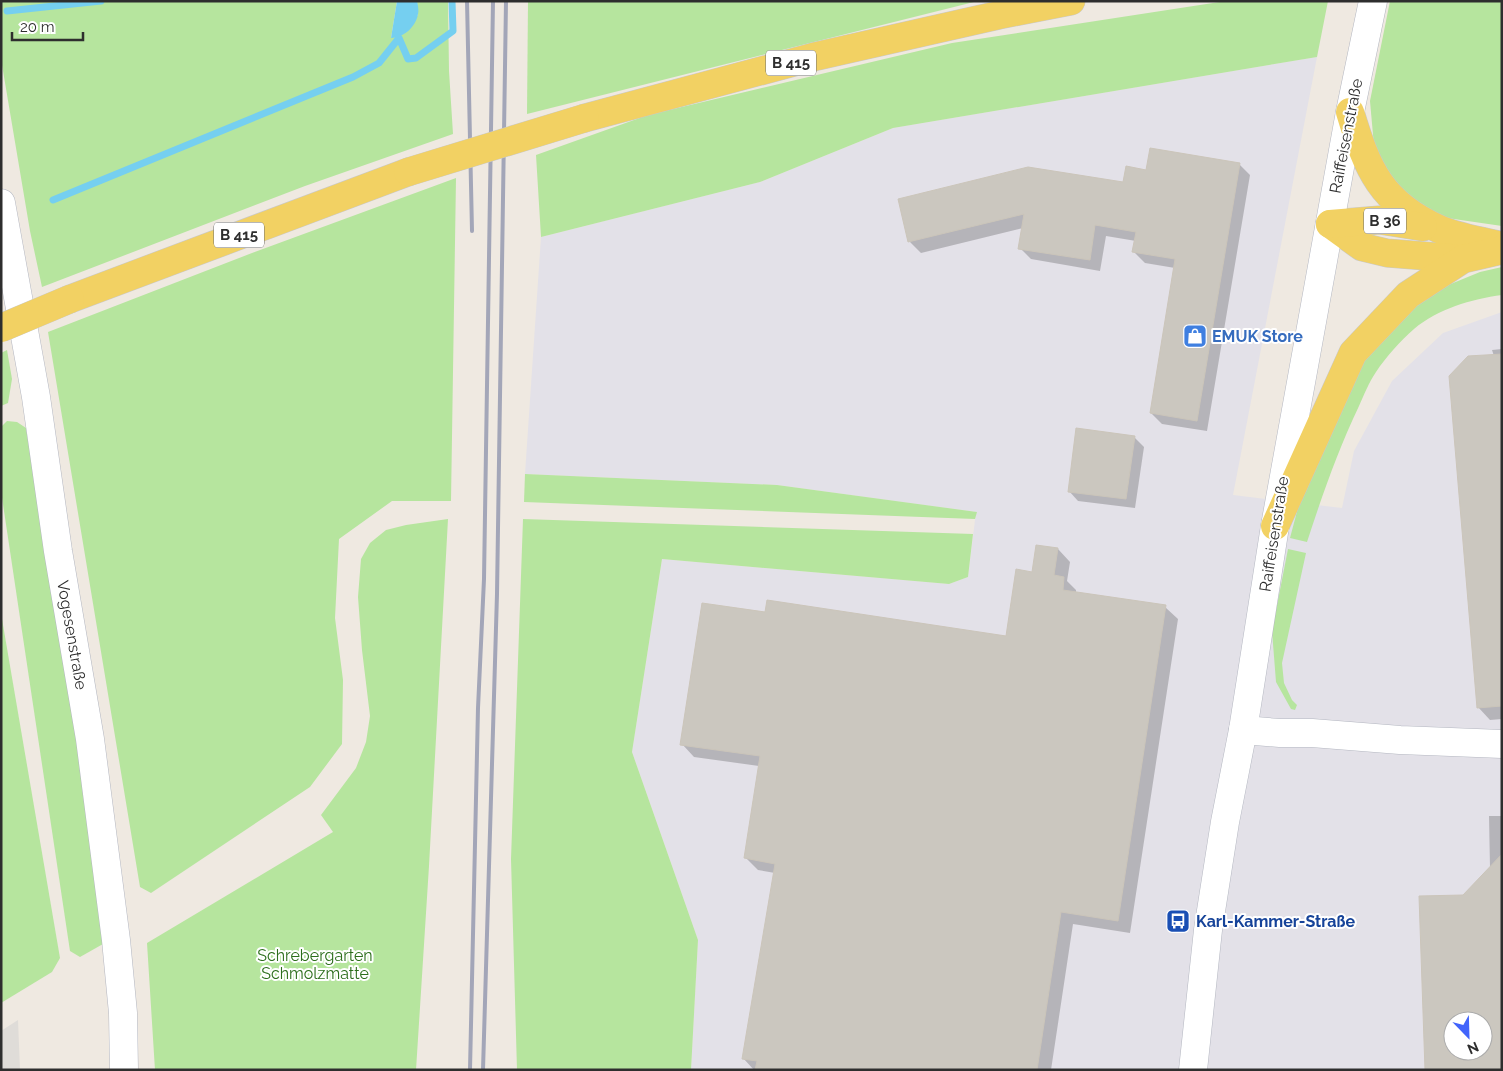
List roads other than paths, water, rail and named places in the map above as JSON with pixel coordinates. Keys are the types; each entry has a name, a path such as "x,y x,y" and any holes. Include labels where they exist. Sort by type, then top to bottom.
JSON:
{"main road":[{"name":"B 415","path":"1,328 70,299 408,172 585,118 813,57 999,15 1072,1"},
{"path":"1350,112 1360,144 1378,182 1399,206 1440,229 1502,246"},
{"name":"B 36","path":"1330,224 1379,220 1440,229"},
{"path":"1330,224 1362,248 1387,253 1462,258 1502,250"},
{"path":"1275,526 1353,353 1408,295 1462,258"}],"street":[{"name":"Raiffeisenstraße","path":"1193,1070 1208,930 1225,822 1243,730 1275,526 1350,112 1373,1"},
{"name":"Vogesenstraße","path":"1,203 36,397 58,551 90,739 116,940 123,1013 124,1070"},
{"path":"1243,730 1400,740 1502,744"}],"water":[{"path":"397,1 417,1 418,13 415,23 408,31 396,38 391,38"}],"waterway":[{"path":"7,11 101,1"},
{"path":"53,200 353,77 379,63 399,38 408,59 416,58 453,31 452,1"}],"railway":[{"path":"467,1 472,231"},
{"path":"470,1070 478,708 484,579 493,1"},
{"path":"483,1070 497,594 506,1"}],"place":[{"name":"EMUK Store","path":"1195,336"},
{"name":"Karl-Kammer-Straße","path":"1178,921"}],"park label":[{"name":"Schrebergarten Schmolzmatte","path":"315,964"}]}
